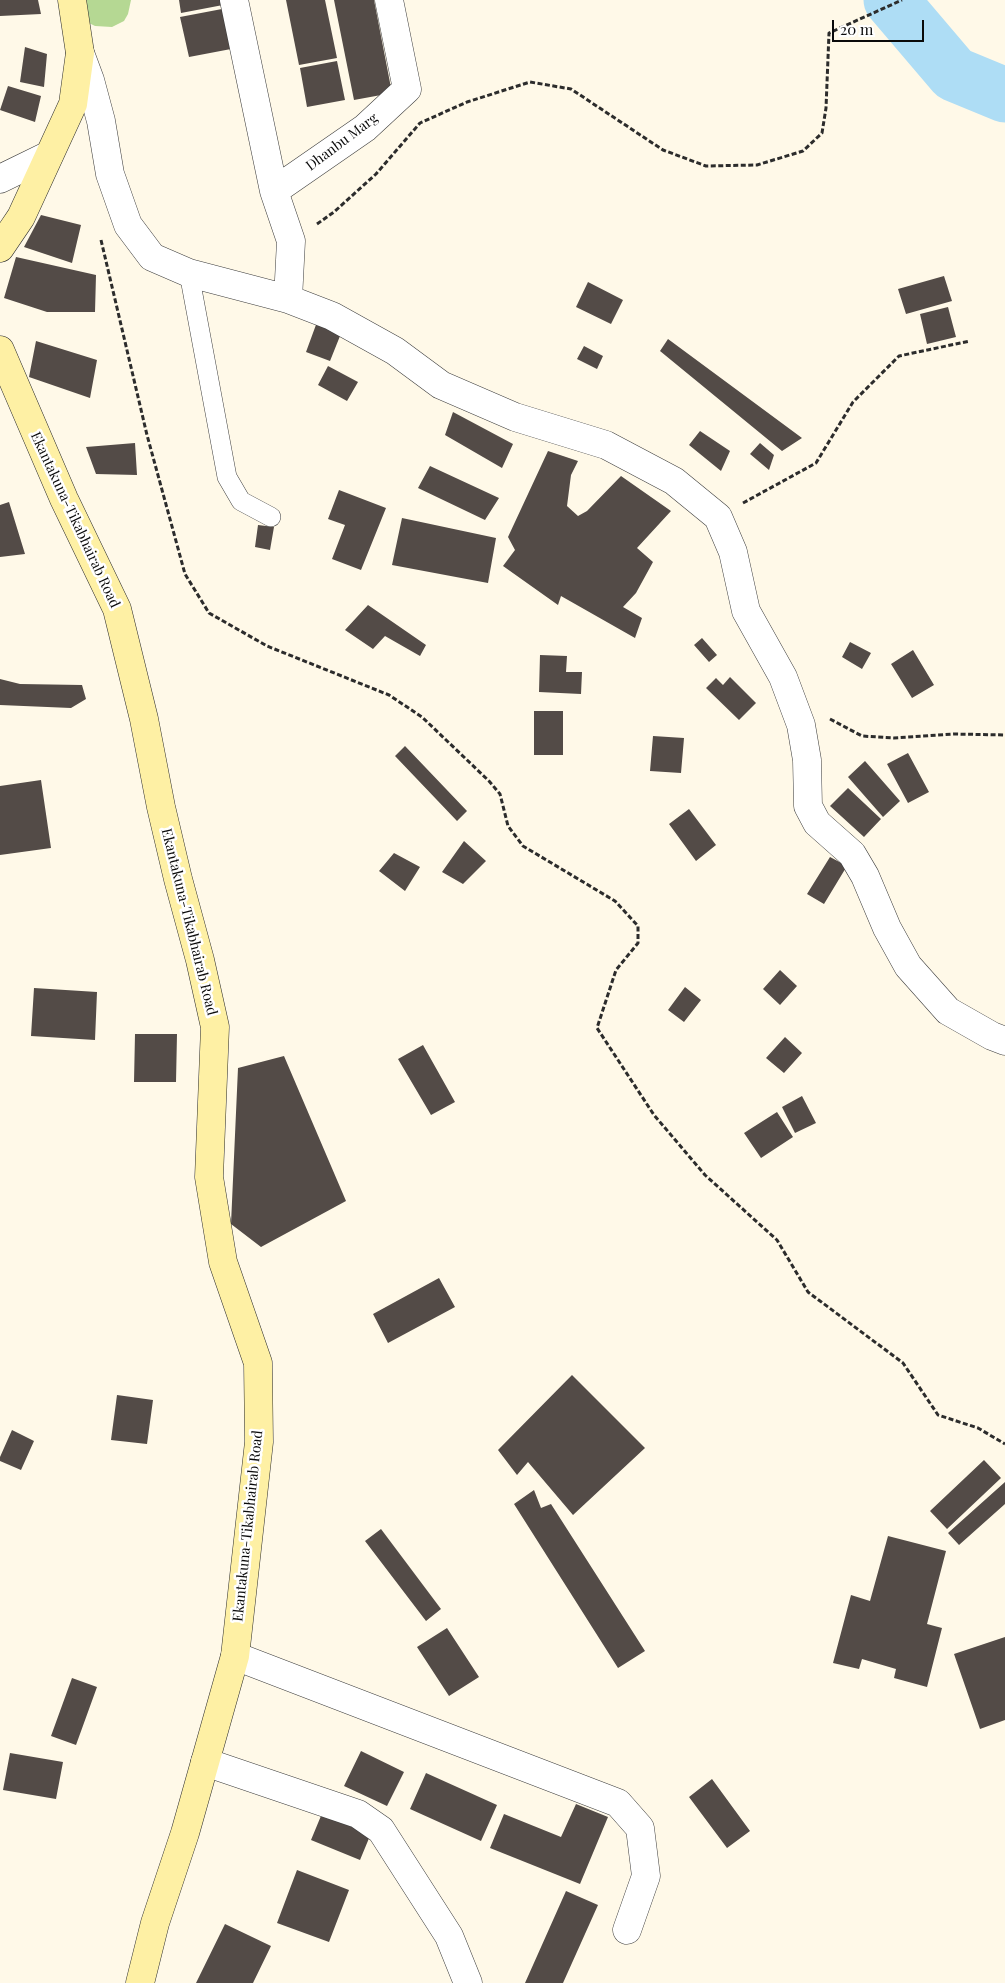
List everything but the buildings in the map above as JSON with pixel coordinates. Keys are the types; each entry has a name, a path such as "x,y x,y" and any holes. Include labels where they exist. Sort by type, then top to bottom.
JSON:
{"main road":[{"path":"0,248 21,217 73,104 80,53 72,0"},
{"name":"Ekantakuna-Tikabhairab Road","path":"0,350 64,499 117,609 144,719 167,834 200,960 215,1027 209,1177 223,1262 258,1363 259,1442 235,1656 185,1833 155,1923 140,1983"}],"street":[{"path":"234,0 274,191 291,241 288,299"},
{"name":"Dhanbu Marg","path":"274,191 365,128 407,89 389,0"},
{"path":"80,53 90,80 101,121 110,174 128,224 152,257 189,273 288,299 332,316 395,351 440,385 515,417 606,445 674,481 718,517 733,552 746,611 783,677 801,725 807,760 808,806 818,823 852,854 865,876 887,928 908,966 948,1011 992,1036 1005,1041"},
{"path":"0,179 49,155"},
{"path":"235,1656 618,1804 640,1828 646,1876 627,1930"},
{"path":"205,1762 358,1814 381,1830 449,1936 468,1983"}],"lane":[{"path":"189,273 226,477 241,501 271,516"}],"path":[{"path":"291,241 334,212 376,174 420,123 467,102 530,82 571,89 663,150 706,166 757,165 803,151 822,133 826,108 829,33 902,0"},
{"path":"100,239 147,435 186,574 209,613 267,646 388,695 422,717 489,781 500,794 508,826 523,846 615,901 638,926 638,943 616,970 597,1028 654,1115 705,1175 777,1240 808,1292 903,1363 938,1415 978,1428 1005,1444"},
{"path":"718,517 816,463 853,402 899,356 970,341"},
{"path":"827,718 862,736 894,738 954,734 1005,735"}],"green space":[{"path":"74,0 131,0 128,14 124,21 112,27 95,26 87,22"}],"waterway":[{"path":"891,0 954,74 1005,95"}]}
